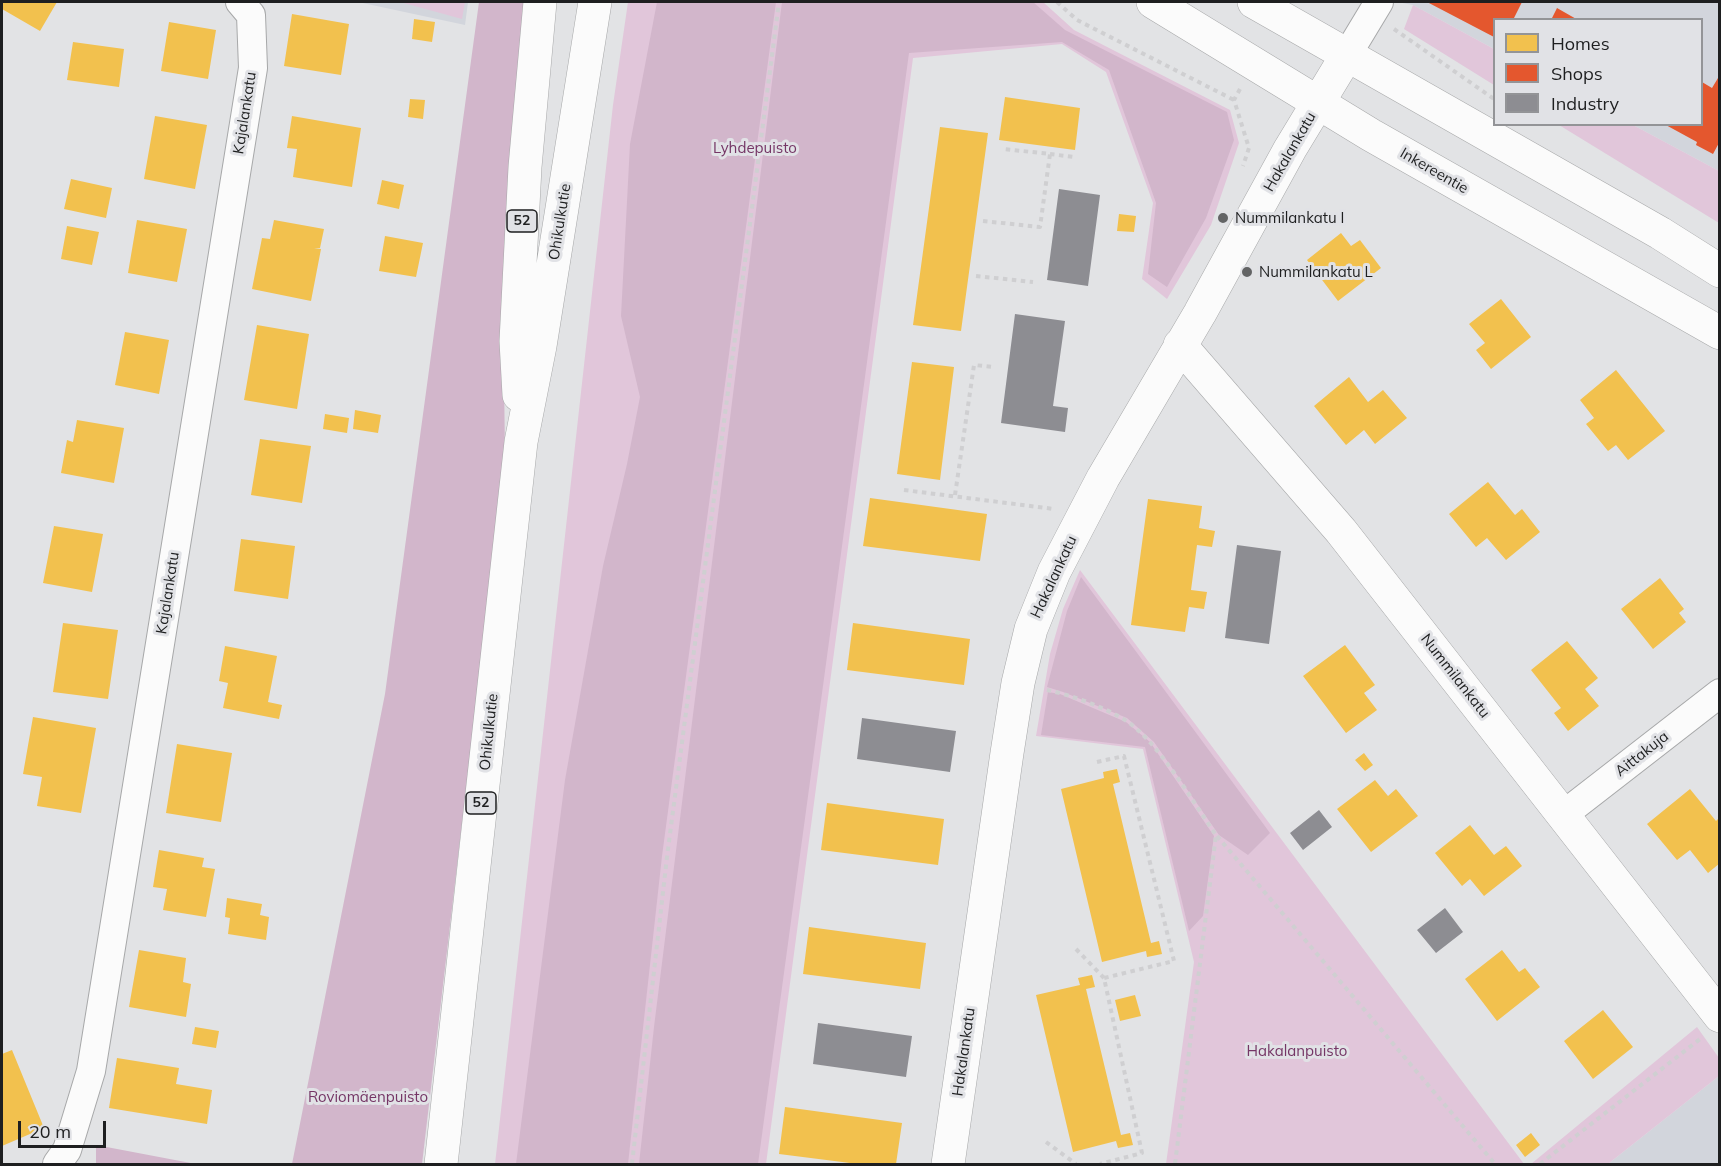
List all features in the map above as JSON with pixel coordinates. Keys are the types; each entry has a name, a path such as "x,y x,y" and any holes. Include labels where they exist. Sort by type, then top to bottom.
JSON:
{"street":[{"name":"Ohikulkutie","path":"521,442 516,341 526,156 540,2"},
{"name":"Ohikulkutie","path":"441,1164 521,442 540,346 595,2"},
{"name":"Inkereentie","path":"1153,2 1371,135 1719,333"},
{"path":"1254,2 1660,234 1719,271"},
{"name":"Kajalankatu","path":"57,1164 67,1150 91,1071 253,68 245,8"},
{"path":"1347,55 1375,8"},
{"name":"Hakalankatu","path":"948,1164 1018,683 1031,629 1054,572 1103,478 1347,55"},
{"name":"Nummilankatu","path":"1180,345 1341,531 1563,815 1710,1027"},
{"name":"Aittakuja","path":"1563,815 1719,693"}],"path":[{"path":"632,1164 667,857 779,2"},
{"path":"1057,2 1077,20 1234,100"},
{"path":"1375,8 1493,98"},
{"path":"1004,149 1074,157"},
{"path":"983,221 1040,227 1050,154"},
{"path":"976,276 1033,282"},
{"path":"955,495 974,365 993,367"},
{"path":"904,490 1058,510"},
{"path":"1018,683 1061,693 1125,720 1150,742 1216,836 1495,1164"},
{"path":"1096,762 1124,756 1174,961 1104,978"},
{"path":"1175,1164 1216,836"},
{"path":"1076,949 1104,978 1142,1153 1100,1164"},
{"path":"1540,1164 1710,1027"},
{"path":"1046,1142 1076,1164"}],"shaded area":[{"path":"358,2 468,2 465,25"},
{"path":"1397,2 1719,2 1719,171 1635,126 1703,126 1703,18 1493,18 1493,48 1413,5"},
{"path":"1719,1076 1719,1164 1608,1164"}],"green space":[{"path":"400,2 465,2 462,19"},
{"name":"Roviomäenpuisto","path":"479,2 528,2 503,299 505,456 422,1164 292,1164 385,694"},
{"name":"Lyhdepuisto","path":"628,2 1043,2 1074,30 1230,110 1239,143 1211,225 1167,299 1142,279 1153,203 1106,72 1062,44 913,58 766,1164 495,1164 613,105"},
{"path":"657,2 776,2 662,856 628,1164 516,1164 565,780 603,566 640,397 621,316 630,144"},
{"path":"782,2 1033,2 1065,30 1227,112 1234,140 1206,218 1167,287 1148,274 1156,203 1109,70 1062,42 909,53 758,1164 639,1164 654,1027"},
{"path":"1413,5 1493,48 1493,84 1404,29"},
{"path":"1561,126 1635,126 1719,171 1719,223"},
{"name":"Hakalanpuisto","path":"1080,570 1524,1164 1166,1164 1194,962 1143,749 1036,736 1050,654 1063,609"},
{"path":"1081,577 1270,833 1248,855 1219,835 1154,742 1127,718 1047,687 1067,611"},
{"path":"1048,692 1060,694 1126,722 1150,742 1214,836 1203,916 1189,931 1145,747 1041,735"},
{"path":"1697,1027 1719,1058 1719,1076 1608,1164 1531,1164"},
{"path":"96,1145 196,1164 96,1164"}],"building: Homes":[{"path":"2,2 57,2 40,31 2,9"},
{"path":"292,14 349,24 341,75 284,66"},
{"path":"414,19 435,22 432,42 412,39"},
{"path":"169,22 216,30 208,79 161,71"},
{"path":"73,42 124,49 119,87 67,80"},
{"path":"1005,97 1080,108 1075,150 999,140"},
{"path":"410,99 425,100 423,119 408,117"},
{"path":"155,116 207,125 195,189 144,179"},
{"path":"292,116 361,128 352,187 293,177 297,149 287,148"},
{"path":"940,127 988,133 961,331 913,325"},
{"path":"71,179 112,188 106,218 64,209"},
{"path":"382,180 404,185 399,209 377,204"},
{"path":"1119,214 1136,216 1134,232 1117,231"},
{"path":"137,220 187,229 177,282 128,273"},
{"path":"274,220 324,229 320,248 314,248 321,249 311,301 252,289 262,238 270,239"},
{"path":"67,226 99,232 92,265 61,259"},
{"path":"1341,233 1351,246 1360,240 1381,268 1338,301 1307,260"},
{"path":"385,236 423,243 416,277 379,271"},
{"path":"1501,299 1531,337 1491,369 1476,350 1485,343 1469,324"},
{"path":"257,325 309,334 297,409 244,400"},
{"path":"125,332 169,340 159,394 115,385"},
{"path":"912,362 954,367 940,480 897,474"},
{"path":"1616,370 1665,431 1628,460 1616,445 1608,451 1586,424 1594,418 1580,400"},
{"path":"1349,377 1368,402 1383,390 1407,418 1375,444 1364,430 1346,445 1314,406"},
{"path":"355,410 381,415 378,433 353,429"},
{"path":"325,414 349,418 347,433 323,429"},
{"path":"77,420 124,428 114,483 61,473 67,440 73,442"},
{"path":"260,439 311,446 302,503 251,495"},
{"path":"1488,482 1515,515 1522,509 1540,532 1506,560 1487,538 1476,547 1449,514"},
{"path":"870,498 987,514 980,561 863,546"},
{"path":"1148,499 1202,506 1199,528 1215,531 1212,547 1197,545 1191,590 1207,592 1204,609 1189,607 1185,632 1131,625"},
{"path":"54,526 103,534 92,592 43,583"},
{"path":"241,539 295,546 288,599 234,591"},
{"path":"1660,578 1684,609 1679,613 1686,622 1653,649 1621,609"},
{"path":"63,623 118,630 108,699 53,692"},
{"path":"853,623 970,639 964,685 847,670"},
{"path":"1567,641 1598,678 1585,689 1599,706 1568,731 1554,713 1561,708 1531,670"},
{"path":"1345,645 1375,685 1364,693 1377,710 1346,733 1303,676"},
{"path":"225,646 277,656 268,702 282,705 279,719 223,708 228,683 219,681"},
{"path":"33,717 96,728 81,813 37,806 42,777 23,774"},
{"path":"177,744 232,753 221,822 166,813"},
{"path":"1364,753 1373,765 1365,771 1355,760"},
{"path":"1117,769 1120,782 1113,784 1151,943 1159,941 1162,954 1147,957 1146,951 1102,962 1061,789 1104,778 1103,772"},
{"path":"1375,780 1388,796 1396,789 1418,816 1371,852 1337,809"},
{"path":"1690,789 1716,821 1720,817 1720,863 1708,873 1690,850 1677,860 1647,824"},
{"path":"827,803 944,819 938,865 821,850"},
{"path":"1470,825 1494,855 1506,846 1522,866 1484,896 1470,879 1462,886 1435,853"},
{"path":"159,850 204,858 202,867 215,869 206,917 163,910 167,889 153,887"},
{"path":"227,898 262,904 260,915 269,917 266,940 228,934 230,918 225,917"},
{"path":"809,927 926,943 920,989 803,974"},
{"path":"139,950 186,958 183,982 191,984 186,1017 129,1007"},
{"path":"1502,950 1519,972 1525,968 1540,987 1497,1021 1465,979"},
{"path":"1092,975 1095,987 1086,989 1121,1135 1130,1133 1133,1145 1118,1148 1116,1141 1073,1152 1036,995 1080,985 1078,978"},
{"path":"1135,995 1141,1016 1120,1021 1115,1000"},
{"path":"1603,1010 1633,1047 1593,1079 1564,1041"},
{"path":"195,1027 219,1031 216,1048 192,1044"},
{"path":"12,1050 44,1128 2,1146 2,1054"},
{"path":"117,1058 179,1068 176,1084 212,1090 207,1124 109,1108"},
{"path":"785,1107 902,1123 896,1164 858,1164 779,1154"},
{"path":"1531,1133 1540,1145 1525,1157 1516,1145"}],"building: Shops":[{"path":"1427,2 1522,2 1514,18 1493,18 1493,36"},
{"path":"1557,8 1574,18 1552,18"},
{"path":"1718,78 1720,79 1720,141 1713,154 1696,145 1697,142 1668,126 1703,126 1703,83 1712,88"}],"building: Industry":[{"path":"1059,189 1100,195 1088,286 1047,280"},
{"path":"1015,314 1065,321 1053,406 1068,408 1065,432 1001,423"},
{"path":"1237,545 1281,551 1269,644 1225,638"},
{"path":"862,718 956,731 950,772 857,759"},
{"path":"1319,810 1332,827 1303,850 1290,833"},
{"path":"1445,908 1463,932 1436,953 1417,930"},
{"path":"818,1023 912,1036 906,1077 813,1064"}],"place":[{"name":"Nummilankatu I","path":"1223,218"},
{"name":"Nummilankatu L","path":"1247,272"}]}
